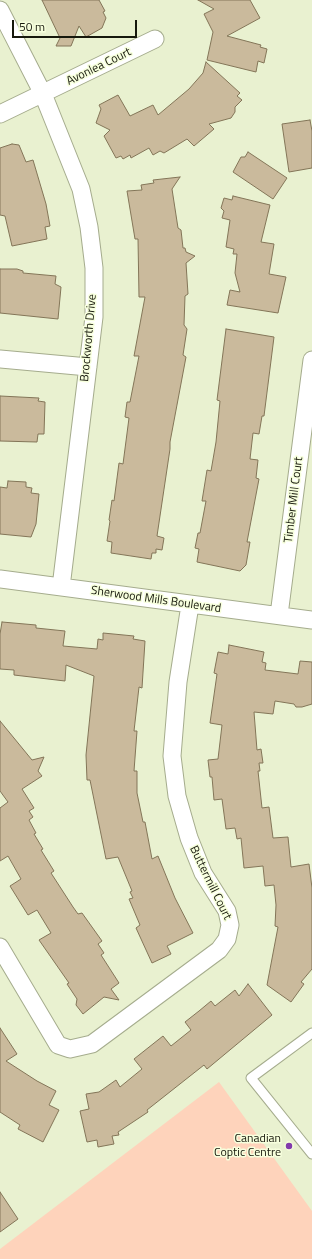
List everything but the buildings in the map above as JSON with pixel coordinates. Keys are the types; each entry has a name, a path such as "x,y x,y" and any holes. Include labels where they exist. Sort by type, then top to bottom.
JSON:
{"street":[{"name":"Brockworth Drive","path":"0,10 43,94 81,189 89,227 94,268 94,317 61,587"},
{"name":"Avonlea Court","path":"0,114 155,39"},
{"path":"0,359 88,367"},
{"name":"Timber Mill Court","path":"279,615 312,360"},
{"name":"Sherwood Mills Boulevard","path":"0,580 312,620"},
{"name":"Buttermill Court","path":"0,947 58,1045 70,1048 92,1044 218,950 227,940 230,925 226,911 203,873 189,838 176,796 172,756 178,682 190,605"}],"lane":[{"path":"312,1033 252,1078 312,1154"}],"shaded area":[{"path":"219,1082 312,1211 312,1259 0,1259 0,1249"}],"place":[{"name":"Canadian Coptic Centre","path":"289,1146"}]}
